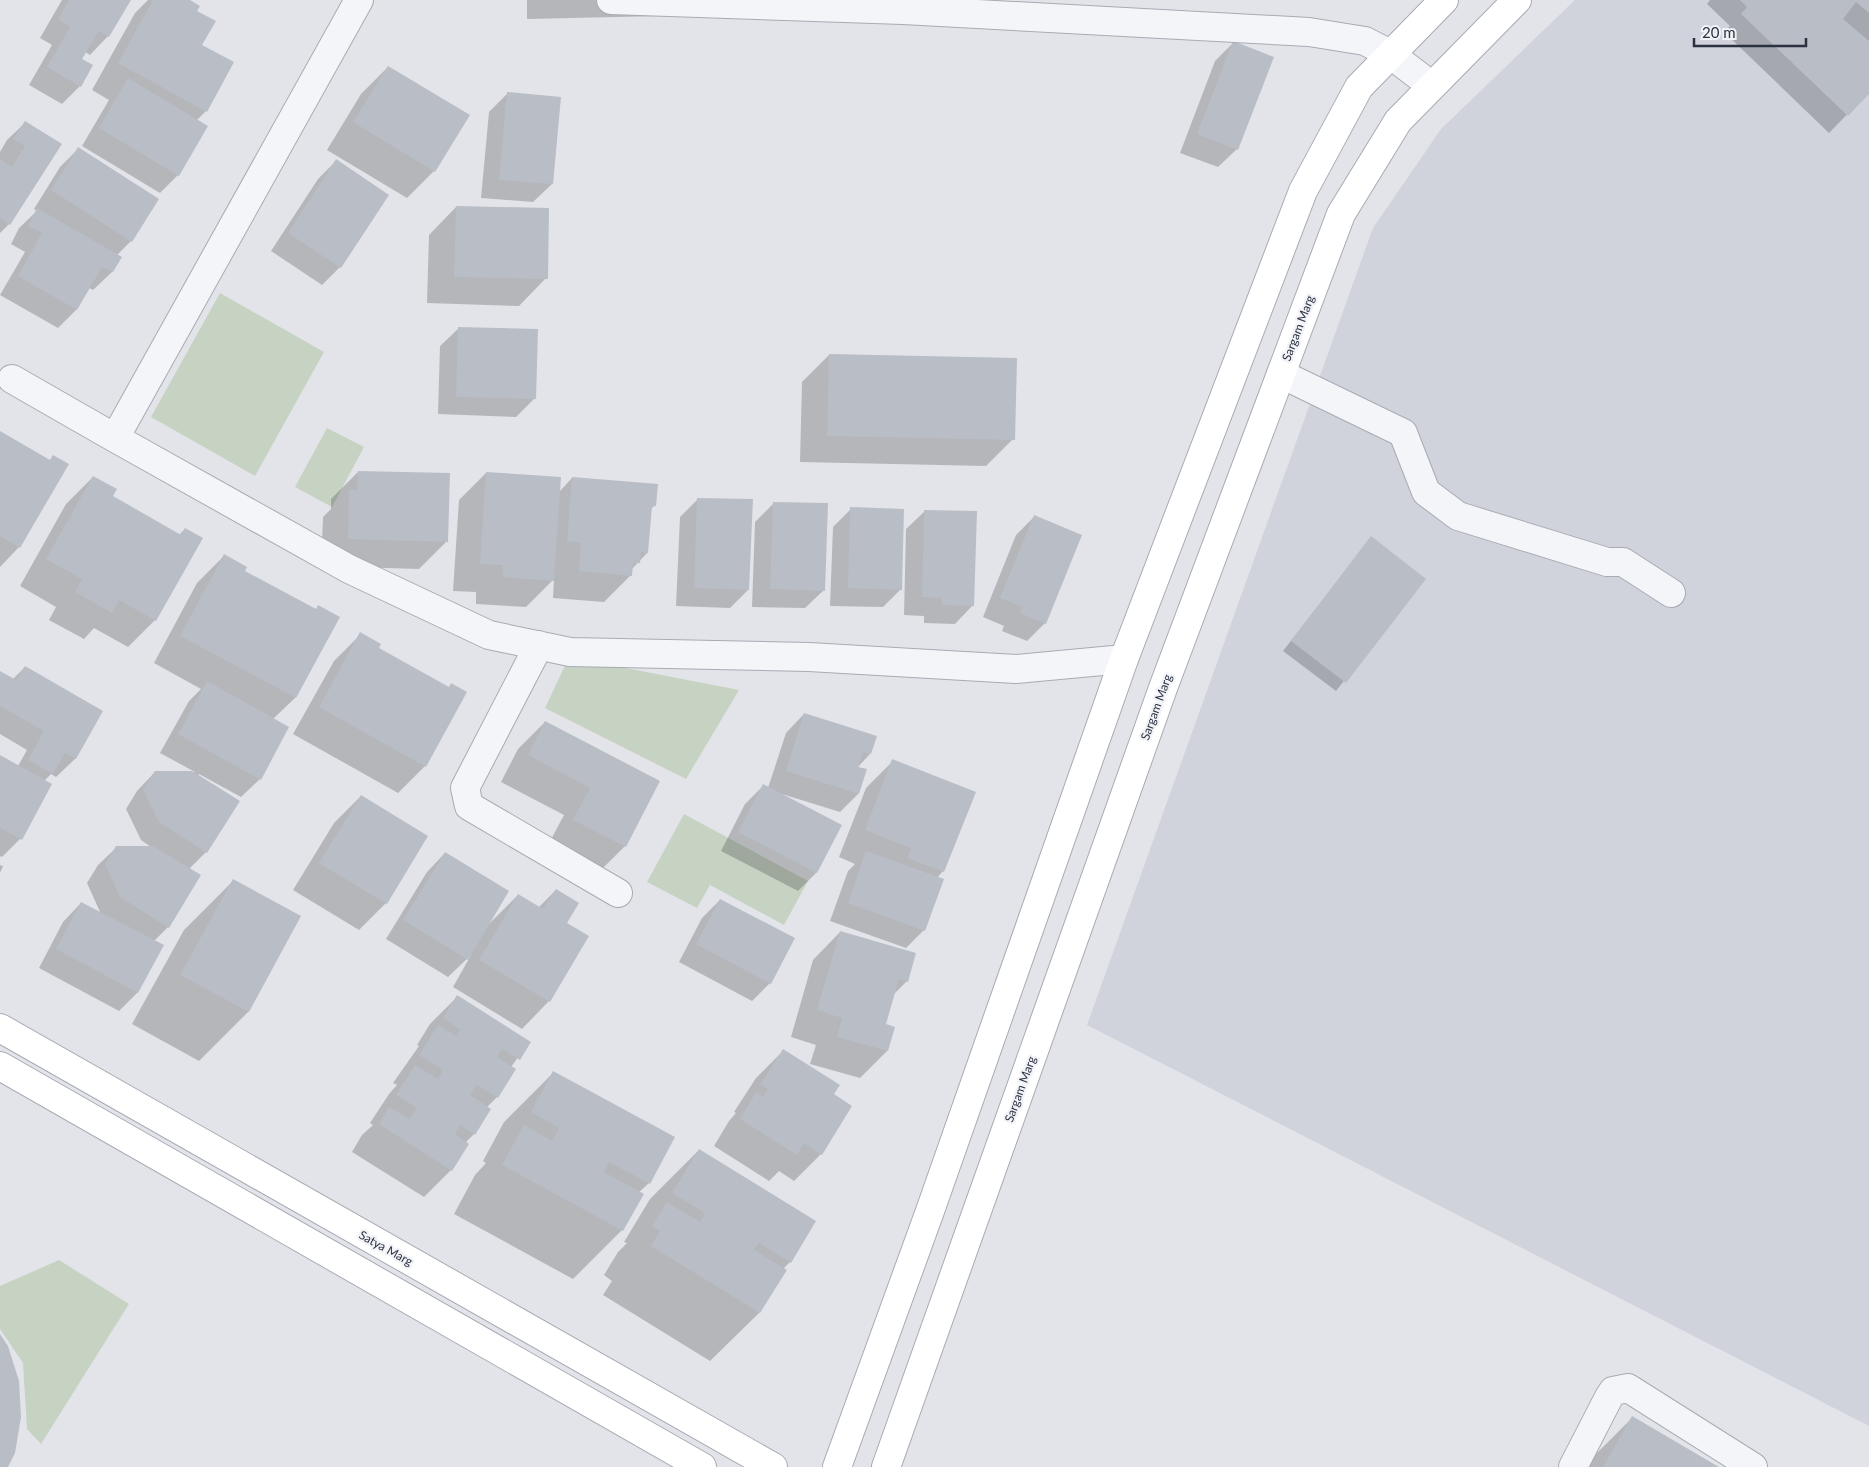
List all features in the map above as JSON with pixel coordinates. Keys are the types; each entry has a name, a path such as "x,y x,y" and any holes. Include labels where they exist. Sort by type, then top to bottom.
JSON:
{"main road":[{"path":"837,1467 930,1211 1124,659 1303,191 1358,87 1444,0"},
{"name":"Sargam Marg","path":"886,1467 1156,706 1341,214 1398,120 1517,0"},
{"name":"Satya Marg","path":"0,1028 773,1467"},
{"path":"0,1066 702,1467"}],"street":[{"path":"115,438 359,0"},
{"path":"611,0 792,3 1309,32 1365,41 1390,54 1432,86"},
{"path":"1281,374 1403,433 1426,492 1458,516 1607,562 1623,562 1671,593"},
{"path":"12,379 348,569 489,635 570,652 809,657 1016,668 1124,659"},
{"path":"539,645 465,788 469,806 618,893"},
{"path":"1573,1467 1613,1391 1628,1388 1753,1467"}],"shaded area":[{"path":"1575,0 1869,0 1869,1426 1087,1025 1373,228 1441,129"}],"green space":[{"path":"220,293 324,352 255,476 151,417"},
{"path":"327,428 364,447 332,507 295,487"},
{"path":"569,657 739,690 686,779 545,708"},
{"path":"684,814 808,881 784,925 710,885 697,908 647,882"},
{"path":"59,1260 129,1304 41,1444 27,1429 23,1363 0,1329 0,1286"}],"building":[{"path":"69,0 131,0 109,37 99,31 82,59 93,65 81,87 47,67 70,27 58,19"},
{"path":"153,0 190,0 200,6 197,11 216,21 202,45 234,62 207,112 118,63"},
{"path":"1740,0 1869,0 1869,13 1856,2 1843,19 1869,41 1869,94 1848,116 1741,14 1747,7"},
{"path":"1233,41 1274,57 1238,150 1197,134"},
{"path":"388,66 470,115 435,172 353,122"},
{"path":"128,78 208,126 179,176 99,128"},
{"path":"507,92 561,97 553,184 499,180"},
{"path":"25,121 62,144 10,225 0,218 0,159 12,167 25,146 13,139"},
{"path":"78,147 159,199 132,242 51,190"},
{"path":"336,159 389,195 341,268 288,233"},
{"path":"456,206 549,208 548,279 454,277"},
{"path":"37,208 122,257 113,272 102,267 77,310 18,276 42,233 28,226"},
{"path":"458,327 538,329 536,399 456,397"},
{"path":"829,354 1017,358 1015,440 827,436"},
{"path":"0,431 50,460 53,455 69,464 20,548 0,536"},
{"path":"358,471 450,473 448,542 348,539 349,489 357,490"},
{"path":"486,472 561,477 554,581 502,577 503,565 480,564"},
{"path":"93,476 117,489 113,496 181,535 185,528 203,538 156,621 119,600 112,613 75,592 82,579 46,559"},
{"path":"572,477 658,484 656,506 652,506 648,553 641,552 640,563 633,563 632,576 579,571 581,543 567,541"},
{"path":"697,498 753,499 749,590 694,588"},
{"path":"773,502 828,503 825,591 770,589"},
{"path":"850,507 904,509 902,590 848,588"},
{"path":"924,510 977,511 974,606 942,605 942,598 922,597"},
{"path":"1034,515 1082,535 1046,624 1020,613 1022,607 1000,598"},
{"path":"1371,536 1426,579 1346,683 1291,641"},
{"path":"224,554 247,567 245,571 316,609 318,605 340,617 296,698 180,636"},
{"path":"360,632 381,644 379,648 449,687 451,683 467,692 426,767 319,707"},
{"path":"25,666 103,711 76,759 65,753 53,774 28,760 44,731 0,706 0,671 16,680"},
{"path":"207,681 289,727 261,780 178,734"},
{"path":"804,713 877,736 871,754 863,752 858,767 867,769 859,794 786,771"},
{"path":"545,721 660,781 626,847 573,820 590,788 528,755"},
{"path":"0,755 52,784 22,840 0,828"},
{"path":"892,759 976,792 944,872 907,858 911,848 865,830"},
{"path":"155,771 192,771 240,801 207,853 159,822 143,790"},
{"path":"763,784 842,825 817,873 738,832"},
{"path":"361,795 428,836 387,904 319,863"},
{"path":"116,846 153,846 201,875 169,928 120,897 105,864"},
{"path":"866,851 944,879 925,931 848,903"},
{"path":"445,852 509,891 468,960 403,920"},
{"path":"233,879 301,916 249,1012 180,975"},
{"path":"556,889 579,903 567,923 589,936 550,1002 479,960 518,894 543,909"},
{"path":"720,899 795,938 771,984 696,944"},
{"path":"81,902 164,945 138,993 56,949"},
{"path":"840,931 916,953 908,982 899,979 886,1024 895,1027 888,1051 837,1037 842,1018 817,1010"},
{"path":"457,995 531,1042 520,1060 502,1049 497,1057 516,1069 498,1098 477,1085 470,1095 491,1109 475,1135 460,1125 455,1134 469,1144 452,1171 379,1124 389,1107 410,1119 417,1108 396,1095 415,1065 438,1079 443,1070 419,1055 438,1025 456,1036 460,1029 443,1018"},
{"path":"783,1049 840,1085 834,1094 852,1106 822,1155 804,1143 797,1155 740,1119 756,1092 763,1097 768,1089 760,1085"},
{"path":"553,1071 675,1137 650,1184 609,1162 604,1172 644,1194 623,1231 502,1165 524,1125 552,1141 559,1128 531,1112"},
{"path":"699,1149 816,1221 791,1263 759,1243 754,1250 787,1270 760,1313 651,1246 660,1231 652,1226 667,1202 700,1222 705,1213 672,1193"},
{"path":"0,1334 8,1346 19,1381 21,1417 15,1453 8,1467 0,1467"},
{"path":"1632,1416 1719,1467 1603,1467"}]}
